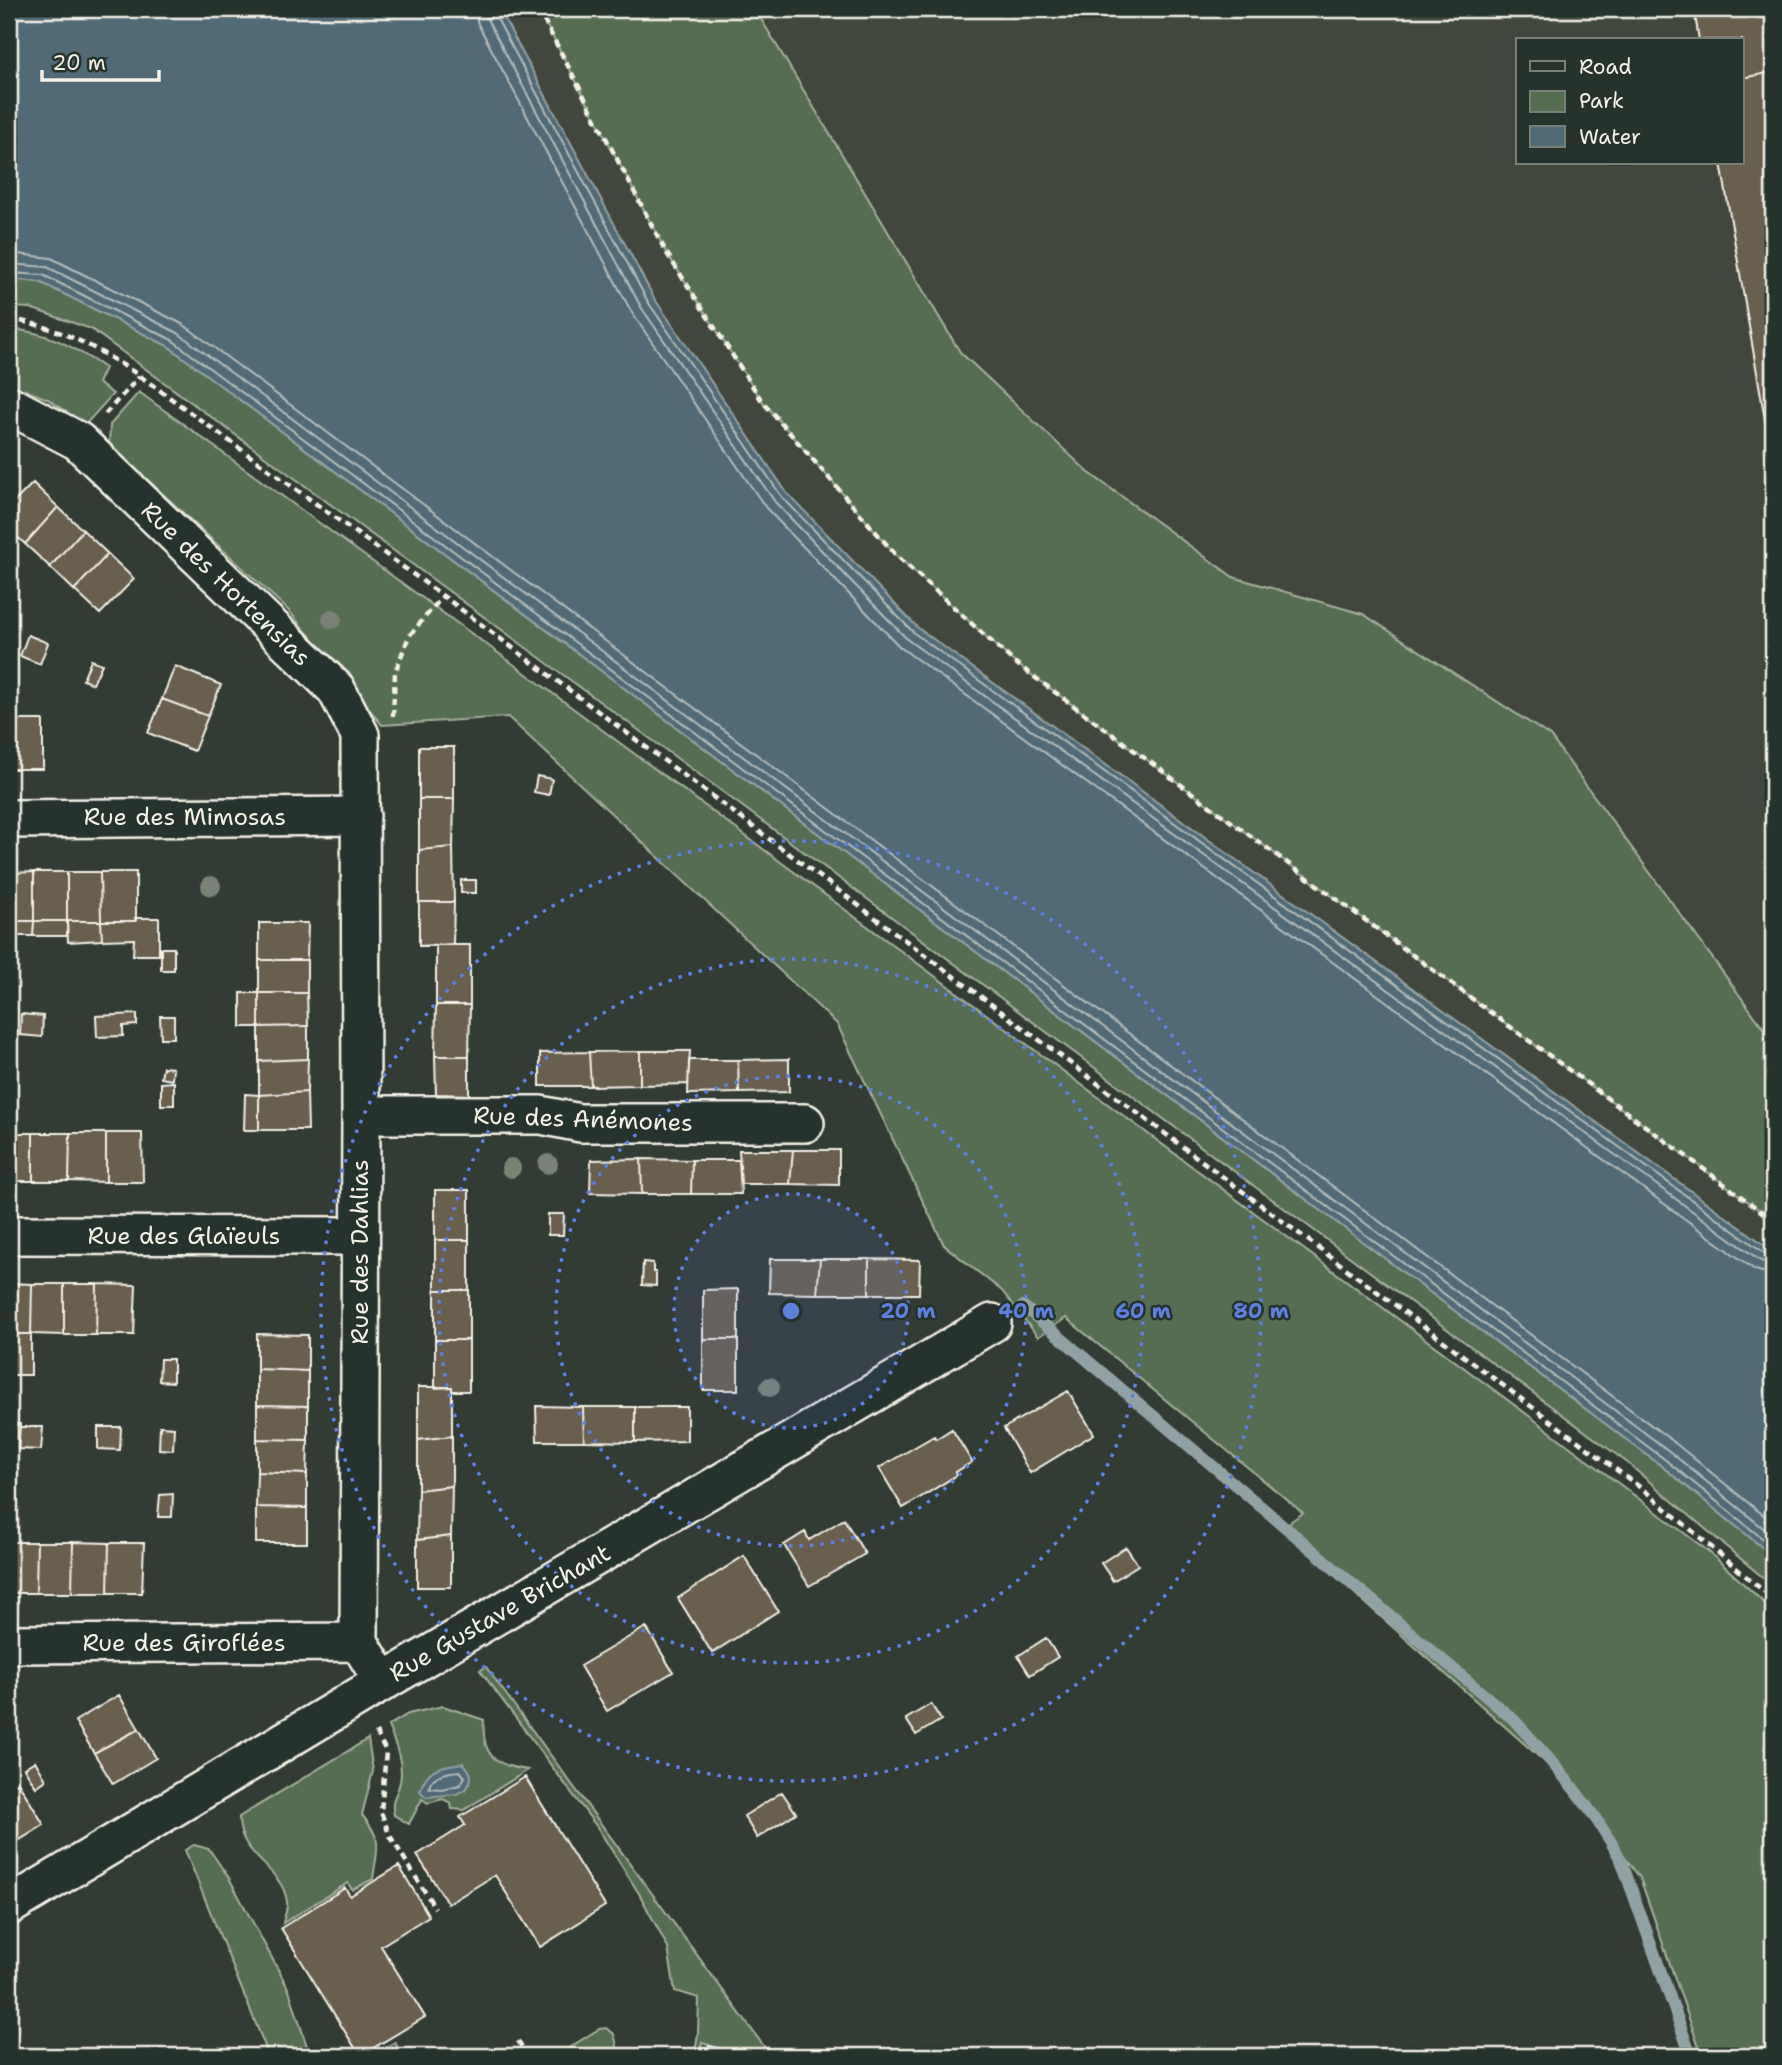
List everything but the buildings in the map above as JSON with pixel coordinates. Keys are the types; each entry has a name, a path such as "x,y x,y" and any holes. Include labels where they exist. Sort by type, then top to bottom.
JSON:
{"street":[{"name":"Rue des Hortensias","path":"9,405 78,442 335,689 360,735 361,816"},
{"name":"Rue des Mimosas","path":"9,819 361,816"},
{"name":"Rue des Dahlias","path":"359,1642 361,816"},
{"name":"Rue des Anémones","path":"361,1115 541,1115 580,1123 805,1123"},
{"name":"Rue des Glaïeuls","path":"9,1235 360,1236"},
{"name":"Rue Gustave Brichant","path":"9,1906 370,1689 992,1323"},
{"name":"Rue des Giroflées","path":"9,1644 359,1642"},
{"path":"359,1642 370,1689"}],"path":[{"path":"538,9 666,252 762,401 895,554 1014,662 1773,1220"},
{"path":"9,319 32,322 68,334 97,348 140,376 443,596 1645,1492 1773,1599"},
{"path":"78,442 140,376"},
{"path":"361,764 388,735 394,711 395,672 409,636 443,596"},
{"path":"370,1689 386,1751 381,1812 388,1834 435,1908"},
{"path":"519,2041 528,2056"}],"shaded area":[{"path":"499,9 1773,9 1773,1251 918,628 787,493 654,298"}],"green space":[{"path":"538,9 755,9 960,352 1088,472 1233,577 1363,614 1550,736 1773,1041 1773,1220 1014,662 895,554 762,401 666,252"},
{"path":"9,279 40,282 168,346 1659,1464 1773,1556 1773,1586 1625,1461 708,781 91,329 30,308 9,307"},
{"path":"9,329 48,337 93,360 105,368 98,383 113,394 85,425 48,399 9,384"},
{"path":"139,392 501,655 1536,1421 1708,1551 1773,1611 1773,2056 1702,2056 1640,1878 1573,1787 1281,1528 1303,1513 1066,1318 1038,1337 1002,1291 944,1245 837,1024 508,717 382,725 289,611 109,444 110,425"},
{"path":"486,1667 771,2056 746,2056 702,2043 700,2051 695,2051 699,1998 675,1991 668,1948 640,1895 597,1827 480,1670"},
{"path":"443,1706 484,1720 485,1742 492,1757 507,1765 528,1770 464,1810 452,1809 451,1803 443,1799 428,1803 422,1799 409,1824 394,1815 393,1801 400,1782 401,1768 388,1726 408,1714"},
{"path":"368,1739 373,1771 362,1815 376,1839 373,1879 352,1890 348,1883 283,1923 287,1904 284,1890 246,1842 239,1817"},
{"path":"194,1845 209,1849 229,1878 289,1990 310,2056 269,2056 185,1850"},
{"path":"607,2028 614,2034 617,2046 614,2056 556,2056 599,2029"},
{"path":"395,2042 402,2056 371,2056"}],"water":[{"path":"9,9 499,9 654,298 787,493 918,628 1773,1251 1773,1556 1659,1464 168,346 40,282 9,279"},
{"path":"463,1763 471,1776 466,1790 456,1794 426,1797 420,1791 426,1777 435,1769"}],"waterway":[{"path":"1023,1306 1514,1720 1544,1753 1585,1804 1621,1860 1691,2056"}]}
